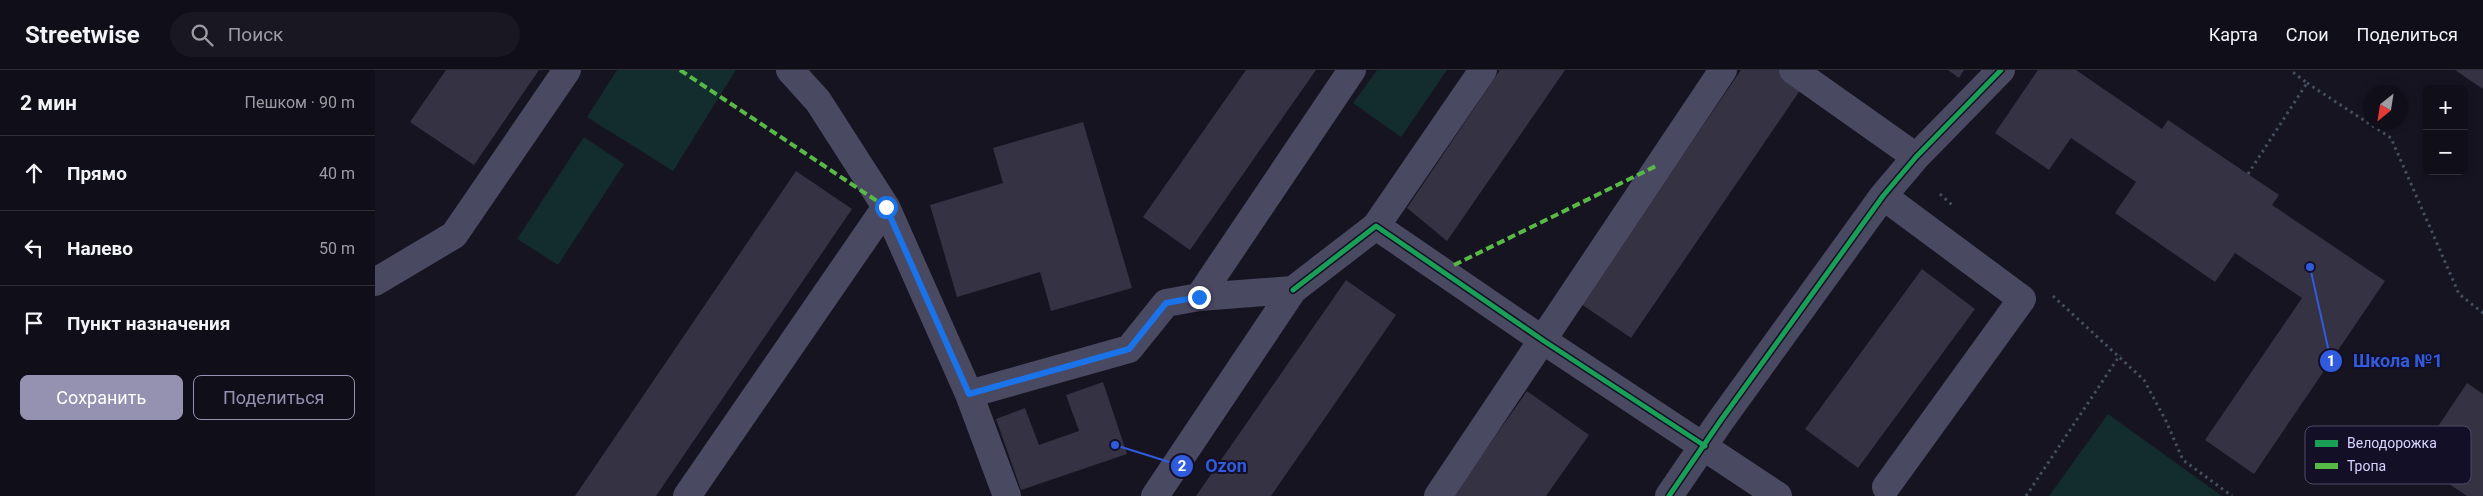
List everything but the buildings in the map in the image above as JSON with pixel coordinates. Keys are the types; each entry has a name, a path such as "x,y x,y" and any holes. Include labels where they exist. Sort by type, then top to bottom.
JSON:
{"street":[{"path":"375,282 454,235 567,70"},
{"path":"790,70 818,101 886,207 969,394 1007,496"},
{"path":"1199,297 1352,70"},
{"path":"1155,496 1293,290 1376,226 1483,70"},
{"path":"1438,496 1544,341 1658,165 1723,70"},
{"path":"1793,70 1916,157"},
{"path":"1669,496 1721,420 1883,196 1916,157 2001,70"},
{"path":"1883,196 2022,299 1886,487"},
{"path":"687,496 886,207"},
{"path":"1376,226 1544,341 1778,496"},
{"path":"969,394 1129,349 1166,303 1199,297 1293,290"}],"path":[{"path":"2290,70 2391,138 2459,294 2483,313"},
{"path":"2248,174 2307,83"},
{"path":"1940,194 1954,207"},
{"path":"2047,291 2119,355 2144,380 2167,421 2183,460 2232,496"},
{"path":"2026,496 2119,355"}],"green space":[{"path":"617,70 736,70 673,171 587,117"},
{"path":"1377,70 1447,70 1401,137 1353,103"},
{"path":"584,137 624,164 558,265 517,239"},
{"path":"2108,414 2222,496 2049,496"}],"marked path":[{"path":"680,70 886,207"},
{"path":"1454,265 1658,165"}],"cycle path":[{"path":"1669,496 1721,420 1883,196 1916,157 2001,70"},
{"path":"1293,290 1376,226 1544,341 1705,446"}],"place":[{"name":"Школа №1","path":"2310,267"},
{"name":"Ozon","path":"1115,445"}],"route":[{"path":"886,207 969,394 1129,349 1166,303 1199,297"}]}
